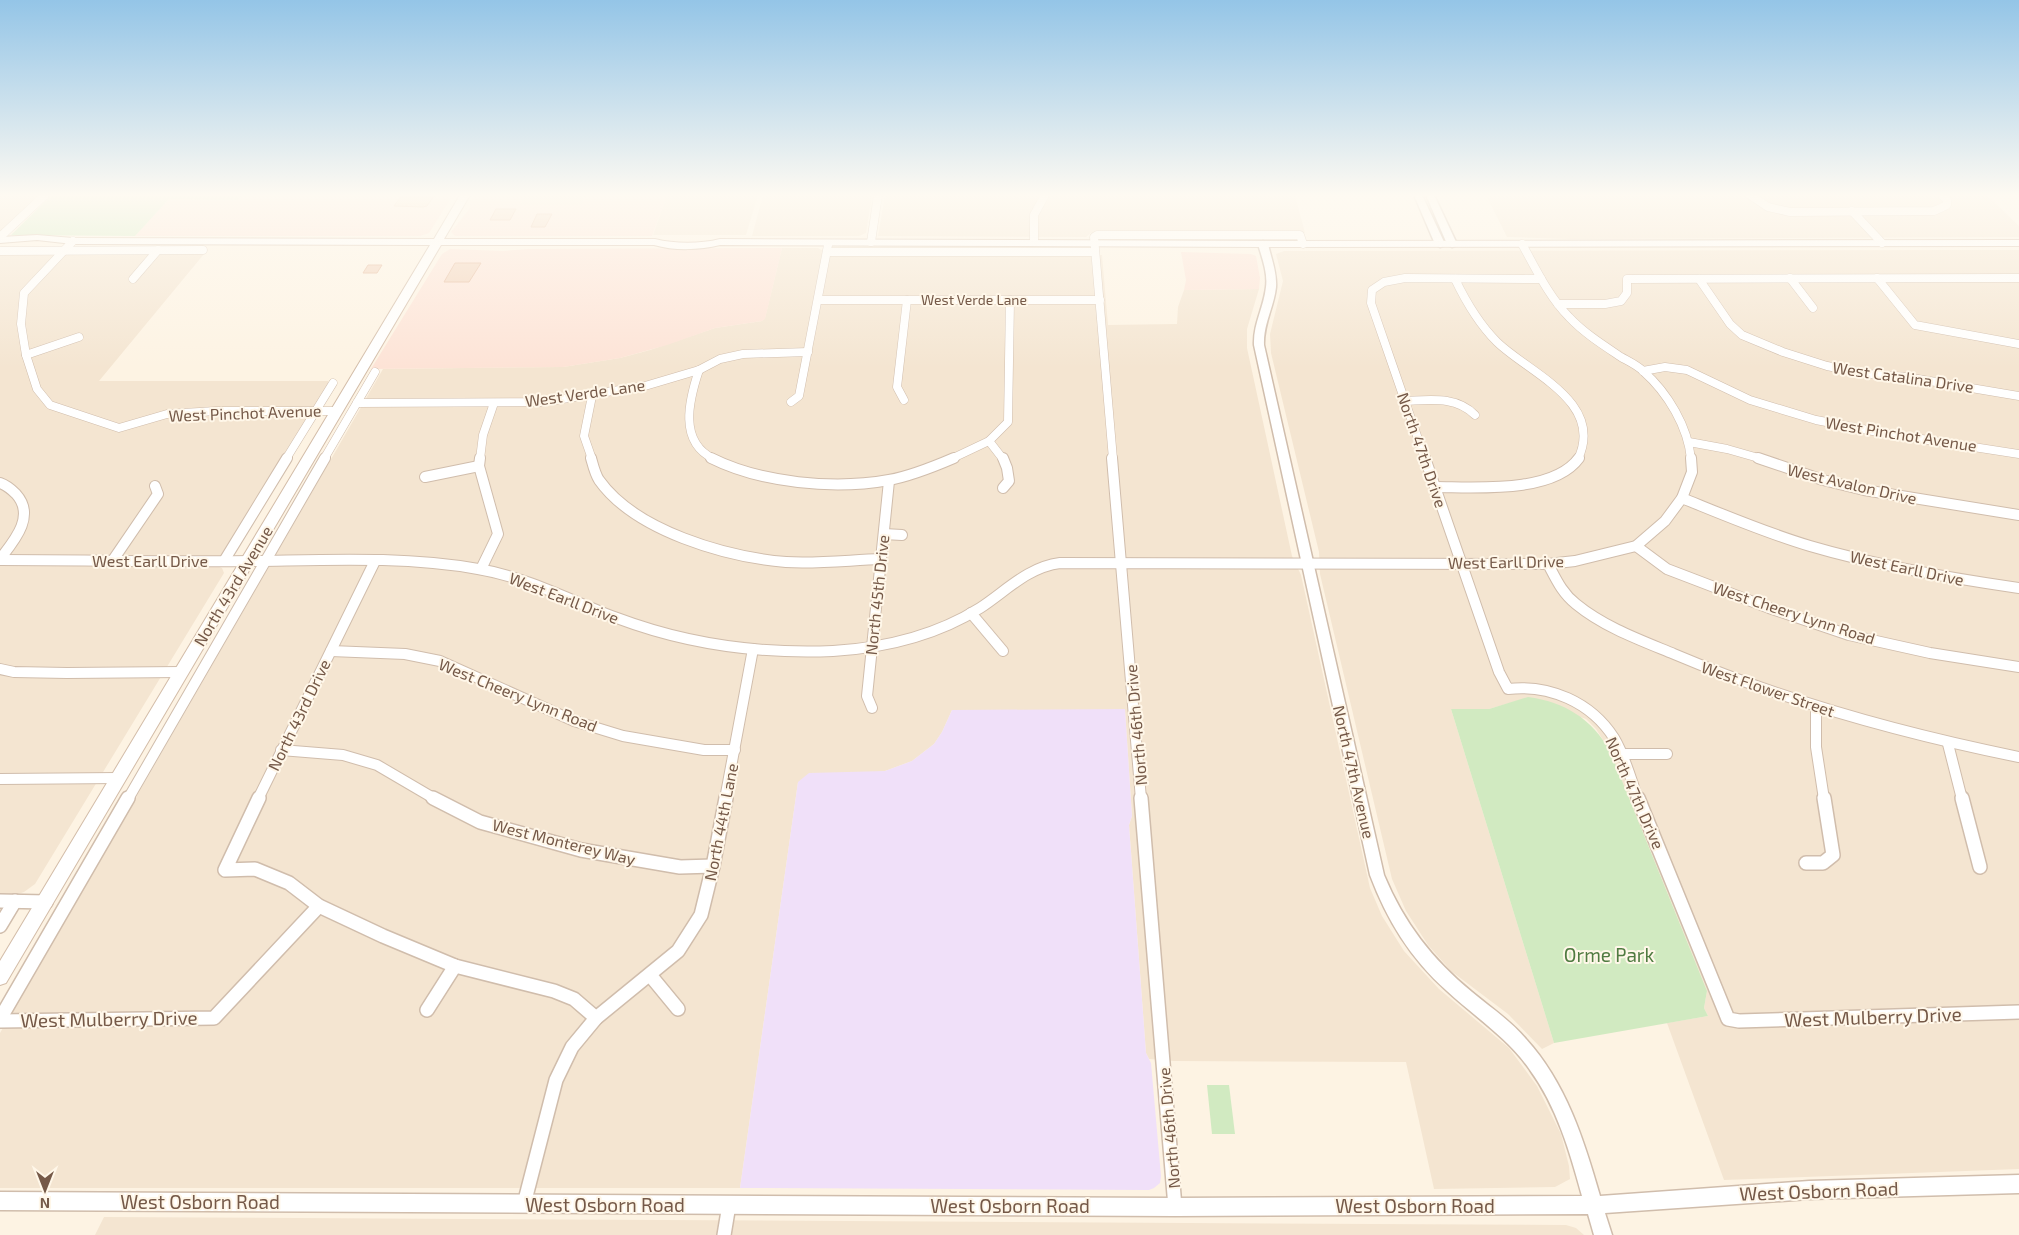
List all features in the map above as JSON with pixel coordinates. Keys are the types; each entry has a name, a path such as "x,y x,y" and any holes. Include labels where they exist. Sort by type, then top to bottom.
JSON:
{"main road":[{"name":"North 43rd Avenue","path":"0,977 431,253"}],"street":[{"name":"West Pinchot Avenue","path":"62,253 24,293 21,324 26,355 37,389 50,405 120,428 167,414 216,411 337,411"},
{"path":"133,279 156,253"},
{"path":"792,402 799,396 827,253"},
{"name":"North 46th Drive","path":"1095,253 1176,1207"},
{"name":"North 47th Avenue","path":"1264,253 1270,272 1271,286 1261,317 1258,338 1306,563 1377,875 1387,901 1405,932 1430,964 1530,1054 1557,1099 1569,1127 1603,1235"},
{"path":"1527,253 1541,279 1569,317 1600,343 1643,371 1674,410 1689,442 1692,472 1682,498"},
{"name":"North 47th Drive","path":"1455,279 1405,278 1384,282 1372,290 1371,302 1499,672 1508,689 1531,688 1550,692 1589,711 1614,738 1728,1019"},
{"name":"West Catalina Drive","path":"1699,278 1730,324 1742,335 1758,343 1827,366 1868,374 1906,377 1980,388 2019,396"},
{"path":"1790,278 1814,308"},
{"path":"1877,278 1915,325 2019,344"},
{"path":"1558,304 1606,304 1621,301 1627,293 1627,279 2019,278"},
{"path":"1435,487 1529,484 1560,474 1578,461 1584,438 1580,419 1572,405 1549,382 1512,355 1484,327 1466,303 1455,279 1541,279"},
{"name":"West Verde Lane","path":"819,300 1100,300"},
{"path":"904,400 897,388 907,300"},
{"path":"699,370 689,401 688,424 696,445 712,460 750,473 793,482 843,484 889,481 942,464 989,441 1008,422 1010,300"},
{"path":"26,355 79,337"},
{"name":"West Verde Lane","path":"357,403 543,402 592,396 645,386 699,370 720,359 742,354 808,352"},
{"name":"West Pinchot Avenue","path":"1643,371 1666,367 1690,371 1749,400 1782,411 1844,427 2019,454"},
{"name":"North 43rd Avenue","path":"0,1020 375,372"},
{"name":"North 43rd Avenue","path":"224,561 334,383"},
{"path":"592,396 584,436 598,479 631,513 693,543 750,557 787,562 881,559"},
{"path":"1406,401 1451,401 1466,406 1475,415"},
{"path":"481,569 498,534 478,466 482,435 494,403"},
{"path":"989,441 1002,456 1008,467 1009,481 1003,488"},
{"name":"West Avalon Drive","path":"1689,442 1717,446 1809,477 1851,487 1908,499 2019,515"},
{"path":"425,477 478,466"},
{"name":"North 45th Drive","path":"872,708 867,696 889,481"},
{"path":"0,483 5,484 22,498 26,515 16,537 0,560"},
{"path":"113,560 158,494 155,486"},
{"name":"West Earll Drive","path":"0,560 375,561 438,564 481,569 522,579 548,588 616,618 648,629 697,641 753,649 811,651 871,647 935,629 970,613 1037,569 1052,564 1548,564 1576,561 1636,546 1665,521 1682,498 1809,546 1882,565 1979,583 2019,588"},
{"path":"884,534 902,535"},
{"name":"West Cheery Lynn Road","path":"1636,546 1667,569 1769,608 1849,635 1930,653 2019,667"},
{"name":"North 43rd Drive","path":"319,906 289,883 255,869 225,870 281,750 375,561"},
{"name":"West Flower Street","path":"1548,564 1564,593 1601,622 1715,673 1816,707 1948,744 2019,757"},
{"path":"970,613 1003,651"},
{"name":"North 44th Lane","path":"524,1204 556,1080 572,1047 596,1018 678,951 701,915 714,866 753,649"},
{"name":"West Cheery Lynn Road","path":"331,651 405,654 440,661 574,720 623,736 704,750 735,750"},
{"path":"0,669 14,672 58,673 182,672"},
{"path":"1806,863 1823,863 1832,855 1816,748 1816,707"},
{"path":"1948,744 1980,867"},
{"name":"West Monterey Way","path":"281,750 343,755 377,765 418,790 480,822 581,850 680,866 714,866"},
{"path":"1621,754 1667,754"},
{"path":"0,779 119,778"},
{"path":"0,901 46,902"},
{"path":"0,926 15,901"},
{"path":"319,906 383,936 455,966 554,991 574,999 596,1018"},
{"name":"West Mulberry Drive","path":"0,1020 214,1018 319,906"},
{"path":"427,1010 455,966"},
{"path":"650,975 678,1009"},
{"name":"West Mulberry Drive","path":"1728,1019 1739,1022 2019,1012"},
{"name":"West Osborn Road","path":"0,1201 1176,1207 1593,1205 1809,1190 2019,1184"},
{"path":"724,1235 729,1205"}],"shaded area":[{"path":"0,253 204,254 99,381 328,381 328,385 217,566 222,568 224,573 35,884 24,892 15,895 0,919"},
{"path":"781,253 1102,255 1108,325 1177,324 1178,307 1184,290 1259,289 1247,329 1247,348 1292,556 1301,575 1370,888 1382,916 1404,951 1439,989 1509,1048 1537,1086 1561,1134 1569,1166 1570,1179 1555,1187 1434,1189 1406,1062 1174,1061 1149,1059 1146,1053 1129,825 1132,816 1125,710 952,710 934,744 912,761 885,771 798,782 740,1188 0,1188 0,1033 383,369 563,367 620,358 715,328 762,321 765,318"},
{"path":"781,253 765,319 762,321 715,328 667,345 620,358 563,367 371,369 442,254"},
{"path":"1181,253 1251,254 1256,256 1260,278 1259,289 1184,290 1186,280"},
{"path":"2019,253 2019,1169 1724,1180 1667,1023 1708,1016 1704,1008 1707,991 1610,751 1596,729 1586,719 1527,698 1489,709 1451,709 1554,1043 1542,1049 1508,1014 1451,971 1428,945 1406,911 1392,879 1320,574 1319,552 1271,353 1270,334 1283,281 1276,254"},
{"path":"1125,709 1132,816 1129,825 1146,1053 1151,1063 1161,1176 1160,1183 1149,1190 740,1188 798,782 809,773 885,771 912,761 934,744 952,710"},
{"path":"104,1217 1566,1225 1576,1228 1584,1235 95,1235"}],"green space":[{"name":"Orme Park","path":"1528,697 1554,703 1576,714 1595,730 1610,751 1707,991 1704,1008 1708,1016 1554,1043 1451,709 1489,709"},
{"path":"1207,1085 1229,1085 1235,1134 1212,1134"}],"building":[{"path":"455,263 481,263 469,282 444,282"},
{"path":"368,265 382,265 377,273 363,273"}]}
